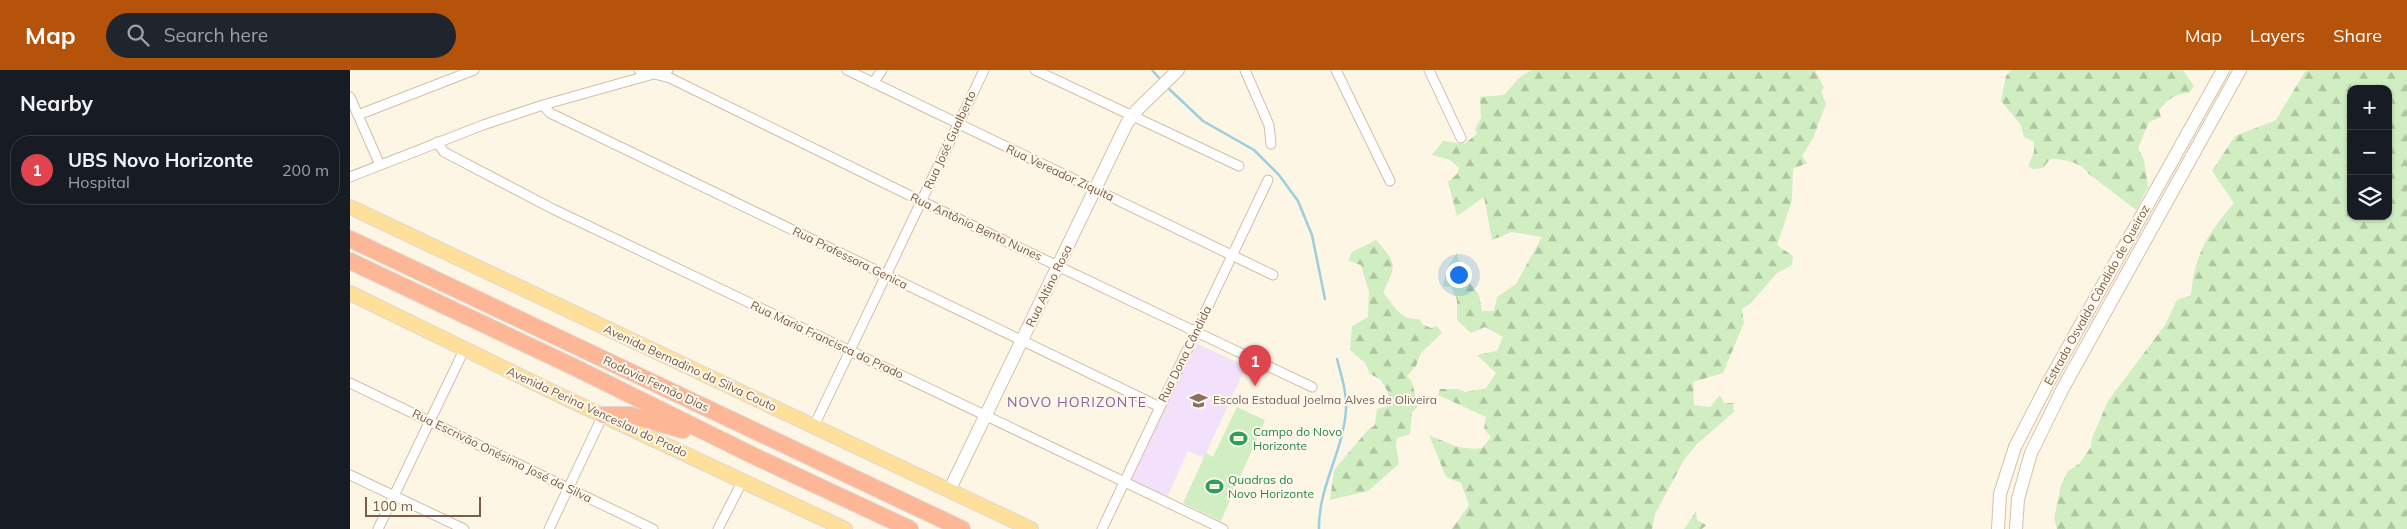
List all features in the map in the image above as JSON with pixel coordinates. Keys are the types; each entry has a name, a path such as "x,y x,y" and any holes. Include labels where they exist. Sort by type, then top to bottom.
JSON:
{"highway":[{"name":"Rodovia Fernão Dias","path":"350,239 962,529"},
{"name":"Rodovia Fernão Dias","path":"350,261 910,529"},
{"path":"603,415 630,415 665,423 754,456"}],"main road":[{"name":"Estrada Osvaldo Cândido de Queiroz","path":"1998,529 2000,494 2015,447 2053,374 2223,70"},
{"name":"Estrada Osvaldo Cândido de Queiroz","path":"2016,529 2018,499 2031,454 2058,398 2240,70"},
{"name":"Rua Altino Rosa","path":"949,491 1132,116 1175,72"},
{"name":"Avenida Bernadino da Silva Couto","path":"350,208 1031,529"},
{"name":"Avenida Perina Venceslau do Prado","path":"350,293 464,350 844,529"}],"street":[{"path":"358,115 474,70"},
{"name":"Rua Antônio Bento Nunes","path":"639,70 670,78 921,201 1312,387"},
{"path":"350,177 437,142 543,105 668,70"},
{"name":"Rua Vereador Ziquita","path":"847,70 1273,275"},
{"path":"873,83 882,70"},
{"name":"Rua José Gualberto","path":"814,426 984,70"},
{"path":"1035,70 1239,166"},
{"path":"1244,70 1269,125 1271,144"},
{"path":"1336,70 1390,181"},
{"path":"1429,70 1461,138"},
{"path":"350,97 380,165"},
{"name":"Rua Professora Genica","path":"543,105 550,113 1160,406"},
{"name":"Rua Maria Francisca do Prado","path":"437,142 444,152 553,209 1223,529"},
{"name":"Rua Dona Cândida","path":"1102,529 1268,180"},
{"path":"378,529 464,350"},
{"name":"Rua Escrivão Onésimo José da Silva","path":"350,382 653,529"},
{"path":"549,529 603,415"},
{"path":"350,475 395,495 459,528"},
{"path":"718,529 743,480"}],"shaded area":[{"name":"Escola Estadual Joelma Alves de Oliveira","path":"1193,342 1246,366 1204,458 1188,451 1167,497 1131,481"}],"green space":[{"path":"1531,70 1815,70 1824,88 1821,91 1826,104 1813,138 1802,156 1807,163 1793,169 1792,200 1777,245 1793,256 1792,265 1777,273 1751,303 1742,309 1744,323 1723,373 1693,382 1694,405 1710,407 1720,395 1724,403 1733,403 1734,412 1697,444 1684,460 1655,514 1652,529 1452,529 1469,505 1461,483 1446,477 1429,435 1455,446 1474,449 1482,448 1491,437 1484,429 1486,417 1438,395 1440,389 1458,389 1465,392 1486,388 1496,373 1477,355 1497,351 1503,337 1485,327 1471,333 1457,320 1457,300 1451,287 1443,286 1448,266 1457,253 1460,268 1479,295 1482,311 1494,311 1497,297 1516,284 1542,237 1512,232 1492,240 1484,197 1457,216 1448,182 1457,174 1459,168 1450,160 1432,155 1443,141 1464,144 1477,134 1475,129 1481,118 1480,97 1504,95 1519,78"},
{"path":"2011,70 2183,70 2194,86 2189,93 2176,96 2162,106 2159,110 2161,117 2149,122 2138,148 2144,160 2148,187 2136,210 2077,164 2050,159 2043,168 2033,169 2028,166 2034,152 2034,142 2024,137 2021,125 2001,101 2006,76"},
{"path":"2306,70 2407,70 2407,529 2057,529 2054,519 2061,485 2068,471 2079,464 2091,447 2092,438 2108,401 2165,325 2177,300 2191,295 2196,267 2204,245 2216,225 2234,203 2212,171 2235,136 2276,120"},
{"path":"1376,240 1388,254 1393,264 1391,275 1383,292 1394,307 1403,315 1413,319 1420,319 1422,324 1431,328 1437,326 1442,333 1421,353 1416,366 1407,376 1412,382 1418,406 1412,412 1410,434 1397,438 1396,446 1399,464 1368,491 1330,500 1334,470 1367,431 1375,425 1377,409 1388,406 1388,392 1380,379 1370,374 1365,363 1350,350 1352,326 1368,317 1369,292 1361,265 1348,261 1352,252"},
{"path":"1237,407 1265,420 1221,521 1183,503 1206,453 1213,457"},
{"path":"1696,511 1697,520 1706,525 1702,529 1684,529"}],"waterway":[{"path":"1152,70 1161,80"},
{"path":"1166,86 1203,121 1254,150 1279,175 1298,201 1312,235 1325,299"},
{"path":"1319,529 1323,498 1341,439 1346,409 1345,390 1337,359"}],"place":[{"name":"UBS Novo Horizonte","path":"1255,386"},
{"name":"Escola Estadual Joelma Alves de Oliveira","path":"1199,400"},
{"name":"Campo do Novo Horizonte","path":"1239,439"},
{"name":"Quadras do Novo Horizonte","path":"1214,487"}],"district":[{"name":"NOVO HORIZONTE","path":"1077,402"}]}
